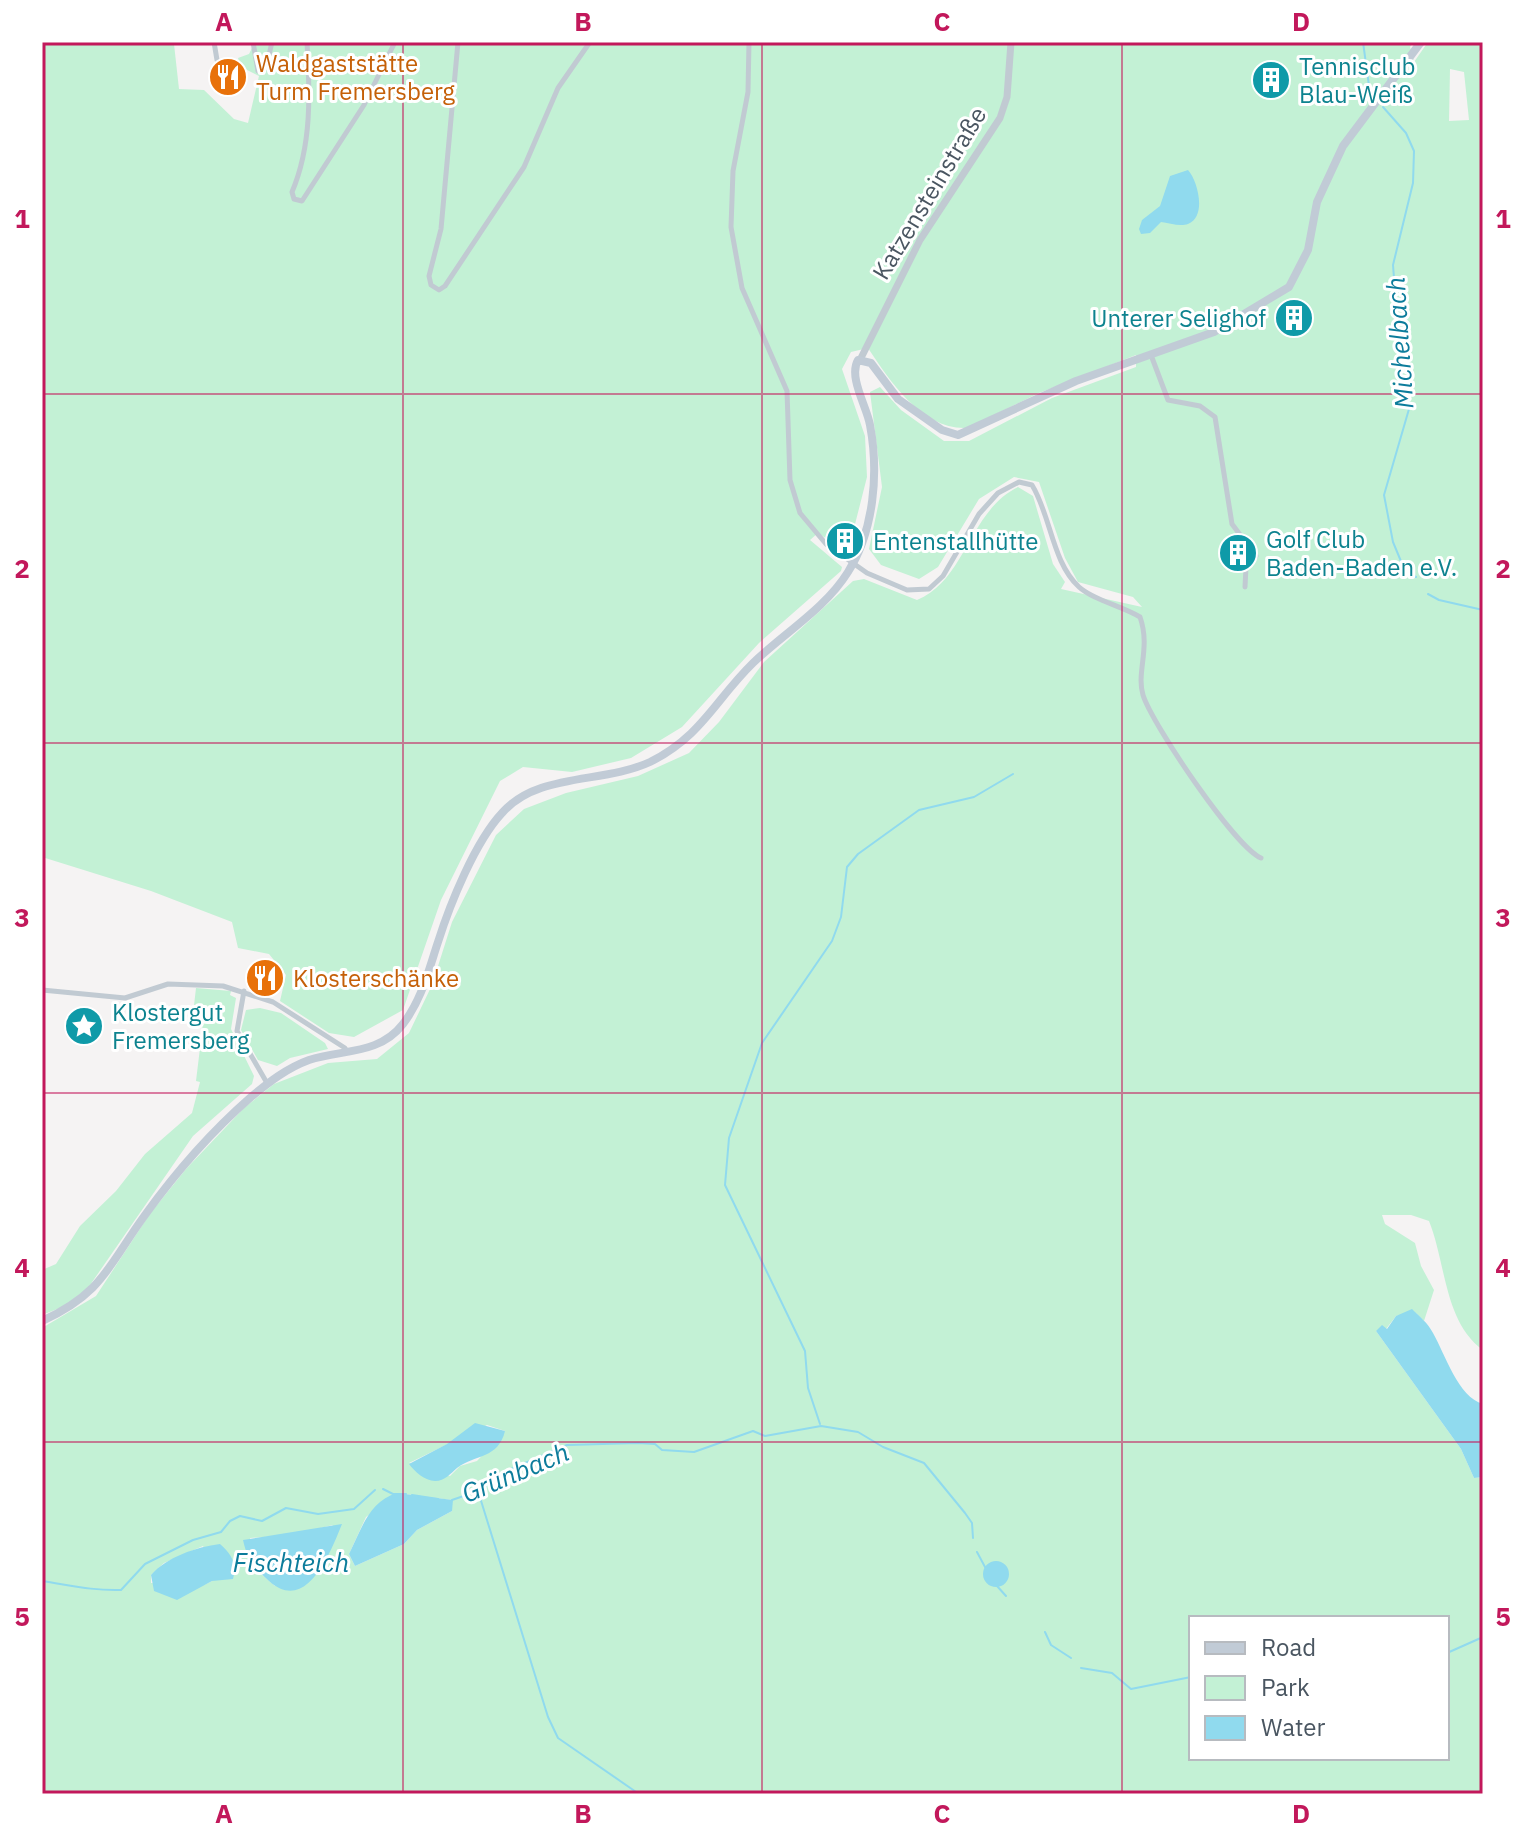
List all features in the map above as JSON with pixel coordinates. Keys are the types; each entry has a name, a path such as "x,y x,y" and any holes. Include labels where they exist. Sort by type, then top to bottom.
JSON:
{"main road":[{"path":"42,1321 67,1310 94,1290 184,1165 267,1083 301,1063 369,1048 392,1036 419,1002 439,937 489,830 502,813 525,795 545,787 614,775 648,763 681,743 719,706 749,667 837,588 853,563 871,507 875,462 870,424 855,375 856,363 861,358 871,363 898,399 942,430 958,435 1076,381 1214,332 1289,287 1308,250 1317,202 1343,146 1421,42"}],"street":[{"path":"214,42 217,60"},
{"path":"253,42 258,71 266,68 272,42"},
{"path":"307,42 308,135 304,164 292,192 294,199 302,201 364,105 395,42"},
{"path":"458,42 441,229 429,276 431,285 439,290 445,286 524,167 558,88 590,42"},
{"path":"749,42 748,92 731,191 735,256 742,288 787,391 790,480 800,513 816,535 853,563 907,590 929,589 943,576 979,514 998,493 1019,482 1032,485 1041,500 1062,564 1079,587 1140,617 1147,647 1142,691 1153,720 1205,796 1240,839 1261,858"},
{"name":"Katzensteinstraße","path":"861,358 920,240 1000,118 1007,97 1011,42"},
{"path":"1151,354 1168,400 1200,406 1215,417 1232,524 1256,556 1246,567 1245,587"},
{"path":"42,990 125,998 153,987 180,983 223,986 244,991 296,1015 345,1048 347,1053"},
{"path":"244,991 236,1017 237,1031 267,1083"}],"green space":[{"path":"42,42 177,42 174,44 179,89 204,90 234,119 248,123 259,76 241,67 238,58 249,54 255,42 1413,42 1410,47 1414,62 1428,42 1480,42 1483,55 1483,1350 1460,1324 1453,1308 1429,1221 1411,1215 1382,1215 1385,1224 1415,1243 1421,1266 1434,1290 1424,1321 1416,1313 1396,1316 1386,1329 1376,1331 1461,1449 1474,1478 1483,1477 1483,1794 42,1794 42,1328 96,1296 149,1215 186,1169 244,1108 274,1084 328,1063 377,1059 409,1033 432,985 452,922 496,835 524,809 566,793 638,776 689,753 719,722 764,662 853,581 864,579 917,600 947,577 988,512 1018,487 1033,496 1053,564 1065,582 1061,589 1142,607 1133,597 1078,582 1065,558 1039,482 1014,477 979,499 938,567 919,579 881,565 869,549 882,487 870,392 880,387 901,410 944,441 969,441 1052,398 1136,367 1136,355 1039,393 967,428 936,421 922,412 886,375 868,348 851,352 842,369 865,436 867,477 852,536 844,536 836,545 818,533 810,540 842,567 841,571 759,643 682,727 631,758 572,772 523,767 500,781 441,900 403,1010 354,1037 329,1033 280,1001 286,975 269,954 238,948 232,922 151,891 42,857","holes":["1450,69 1464,72 1469,120 1449,121","487,1425 505,1431 477,1461 460,1466 450,1476 409,1463","397,1493 452,1500 452,1511 417,1530 404,1544 355,1566 349,1554 366,1517","333,1525 275,1586 253,1567 250,1538 291,1535","203,1546 218,1578 204,1585 151,1583 151,1575 164,1563"]},
{"path":"196,988 231,991 230,995 236,998 231,1029 254,1076 252,1084 193,1136 88,1288 65,1306 42,1315 42,1270 56,1264 80,1226 116,1191 145,1154 192,1113 200,1082 196,1081 204,1015 193,1014"},
{"path":"260,1008 281,1013 325,1043 328,1049 290,1058 277,1066 258,1060 241,1030 246,1010"}],"water":[{"path":"1188,170 1199,198 1194,220 1182,225 1161,222 1150,233 1141,234 1142,220 1160,206 1170,176"},
{"path":"1412,1309 1431,1329 1459,1384 1474,1400 1483,1404 1483,1477 1474,1478 1461,1449 1376,1331 1382,1325 1387,1329 1396,1316"},
{"path":"475,1423 505,1431 492,1451 464,1464 439,1481 431,1481 409,1464 447,1444"},
{"name":"Fischteich","path":"397,1493 453,1500 452,1511 417,1530 404,1544 355,1566 349,1554 367,1518 379,1503"},
{"name":"Fischteich","path":"342,1524 316,1575 295,1590 283,1589 264,1577 249,1558 243,1540"},
{"name":"Fischteich","path":"220,1544 232,1560 233,1579 212,1581 177,1600 154,1591 151,1575 165,1563 192,1550"},
{"path":"996,1561 1005,1565 1009,1574 1005,1583 996,1587 987,1583 983,1574 987,1565"}],"waterway":[{"name":"Michelbach","path":"1363,42 1370,93"},
{"name":"Michelbach","path":"1383,107 1406,133 1414,151 1413,183 1393,265 1401,371 1409,409 1384,495 1393,542 1405,571 1416,577"},
{"name":"Michelbach","path":"1428,594 1439,600 1483,610"},
{"path":"820,1424 808,1388 805,1351 725,1185 729,1138 762,1043 832,941 841,917 847,867 858,854 919,810 974,797 1013,774"},
{"name":"Grünbach","path":"452,1500 478,1491 511,1469 567,1445 638,1443 655,1444 662,1450 694,1452 753,1431 765,1436 821,1426 858,1432 883,1447 924,1463 972,1523 973,1538"},
{"name":"Grünbach","path":"383,1489 393,1494 406,1494"},
{"name":"Grünbach","path":"42,1581 91,1589 121,1590 145,1564 193,1540 221,1532 230,1521 240,1516 262,1521 286,1508 318,1514 354,1509 375,1490"},
{"path":"478,1491 548,1717 558,1738 639,1794"},
{"name":"Grünbach","path":"412,1495 438,1499"},
{"name":"Grünbach","path":"977,1552 985,1567"},
{"name":"Grünbach","path":"997,1586 1006,1596"},
{"name":"Grünbach","path":"1045,1632 1051,1645 1071,1658"},
{"name":"Grünbach","path":"1449,1652 1483,1637"},
{"name":"Grünbach","path":"1081,1668 1112,1673 1131,1689 1189,1677"}],"place":[{"name":"Waldgaststätte Turm Fremersberg","path":"228,77"},
{"name":"Tennisclub Blau-Weiß","path":"1271,80"},
{"name":"Unterer Selighof","path":"1294,318"},
{"name":"Entenstallhütte","path":"845,541"},
{"name":"Golf Club Baden-Baden e.V.","path":"1238,553"},
{"name":"Klosterschänke","path":"265,978"},
{"name":"Klostergut Fremersberg","path":"84,1026"}]}
